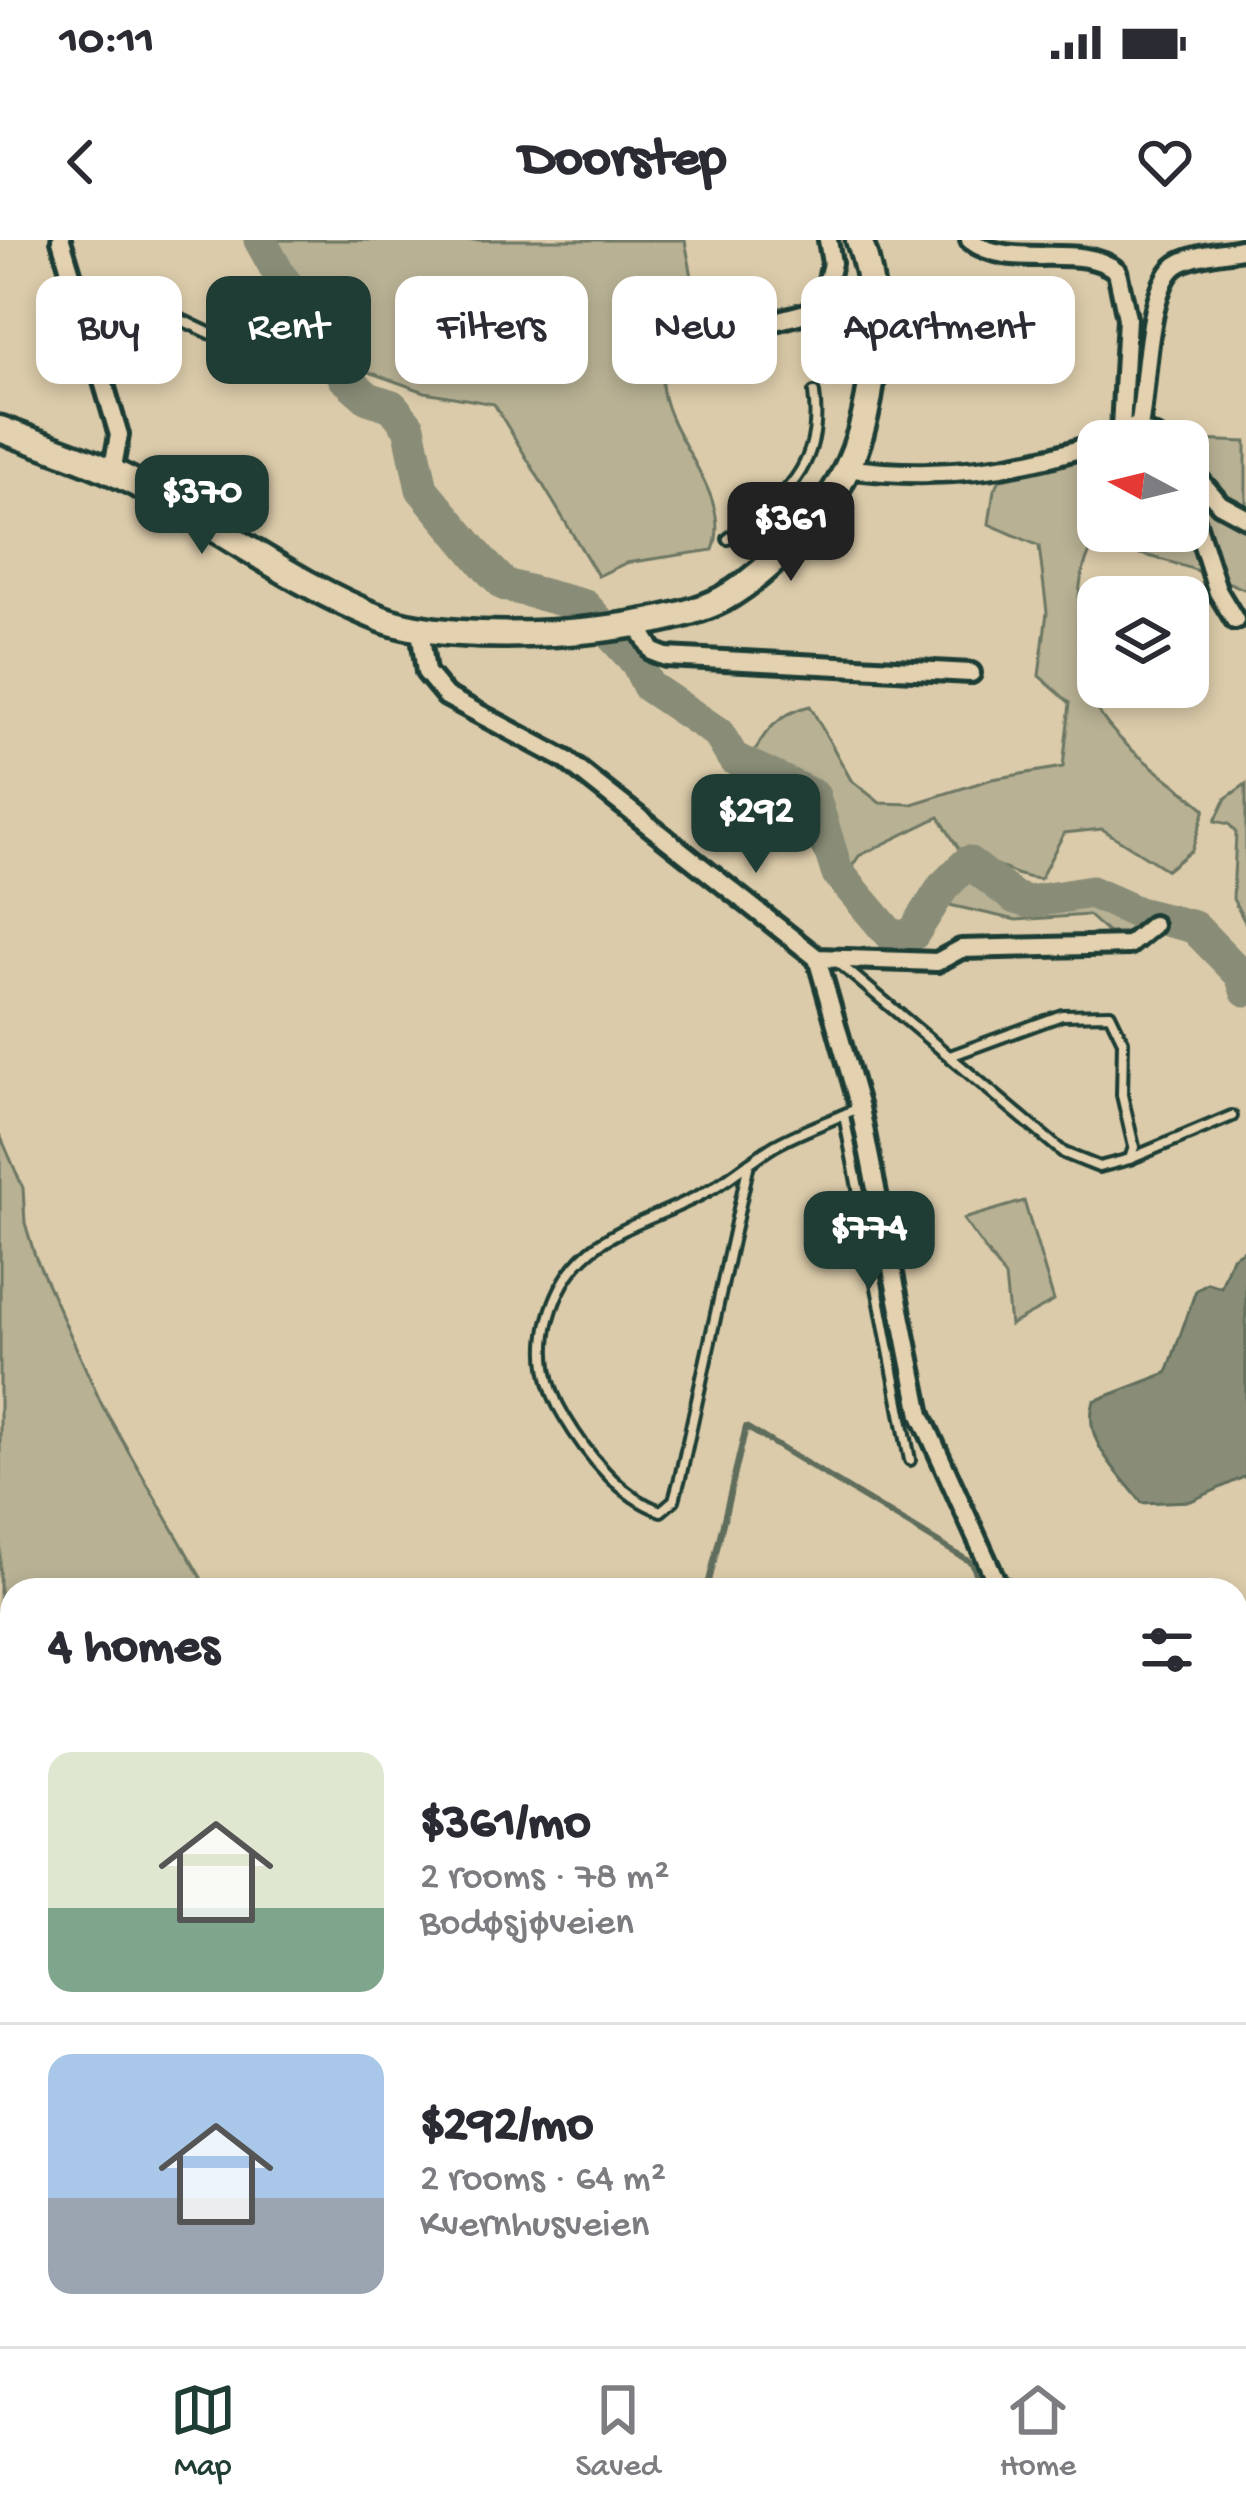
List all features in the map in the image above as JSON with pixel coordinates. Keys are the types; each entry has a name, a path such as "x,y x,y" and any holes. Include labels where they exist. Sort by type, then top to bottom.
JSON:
{"street":[{"path":"62,240 73,276"},
{"path":"777,321 821,309 832,263 828,240"},
{"path":"0,429 112,472 354,607 420,630 465,633 637,625 720,600 748,583 827,503 846,468 872,376 875,309 859,240"},
{"path":"970,240 990,249 1087,252 1117,271 1127,318 1130,420"},
{"path":"1131,420 1156,304 1168,272 1179,263 1246,248"},
{"path":"104,384 119,435 112,472"},
{"path":"846,468 914,477 956,475 1077,447"},
{"path":"1209,491 1220,504 1246,518"},
{"path":"1205,552 1218,592 1234,620"},
{"path":"637,625 653,652 666,657 971,673"},
{"path":"420,630 426,672 446,696 566,760 826,959 937,962 962,949 1129,945 1153,925"},
{"path":"826,959 852,1111 921,1415 988,1578"}],"lane":[{"path":"728,539 769,509 796,479 819,428 814,393"},
{"path":"826,959 1081,1163 1099,1167 1130,1159 1232,1116"},
{"path":"950,1056 1062,1016 1110,1015 1123,1041 1130,1159"},
{"path":"749,1163 674,1500 661,1511 644,1505 615,1480 561,1412 547,1371 547,1326 573,1263 600,1241 711,1190 749,1163 852,1111 910,1460"}],"shaded area":[{"path":"266,240 685,240 692,276 612,276 612,384 662,384 669,411 715,510 713,550 626,563 598,576 494,404 402,384 588,384 588,276 395,276 395,381 371,373 371,276 288,276"},
{"path":"1209,441 1246,442 1246,590 1129,552 1209,552"},
{"path":"1077,451 1077,552 1090,552 1082,576 1077,576 1077,708 1097,708 1134,752 1205,809 1192,850 1167,870 1102,829 1064,833 1040,879 1029,878 962,854 939,817 859,856 835,893 797,820 752,760 760,741 781,719 810,706 851,780 880,803 912,804 992,779 1063,767 1070,703 1039,676 1047,612 1039,546 989,524 994,490 1007,469"},
{"path":"1246,784 1246,924 1233,899 1236,833 1229,824 1215,821 1226,798"},
{"path":"967,866 1036,905 1069,903 1091,895 1149,919 1139,932 1108,933 1088,915 1016,920 936,902"},
{"path":"0,1135 23,1188 25,1223 35,1256 102,1405 201,1578 0,1578"},
{"path":"1024,1201 1054,1301 1010,1325 1005,1277 963,1219"},
{"path":"1246,1249 1246,1476 1191,1501 1142,1503 1097,1443 1091,1415 1094,1401 1167,1373 1196,1290 1207,1283 1221,1287 1232,1257"}],"waterway":[{"path":"260,240 280,276 328,340 344,377 368,398 392,406 409,427 422,489 487,567 505,585 585,606 637,663 648,686 718,733 733,758 814,796 837,872 893,938 913,934 943,887 968,862 1015,898 1029,902 1091,892 1138,913 1194,927 1241,975 1246,990"},
{"path":"710,1578 746,1427 972,1563 978,1578"}]}
